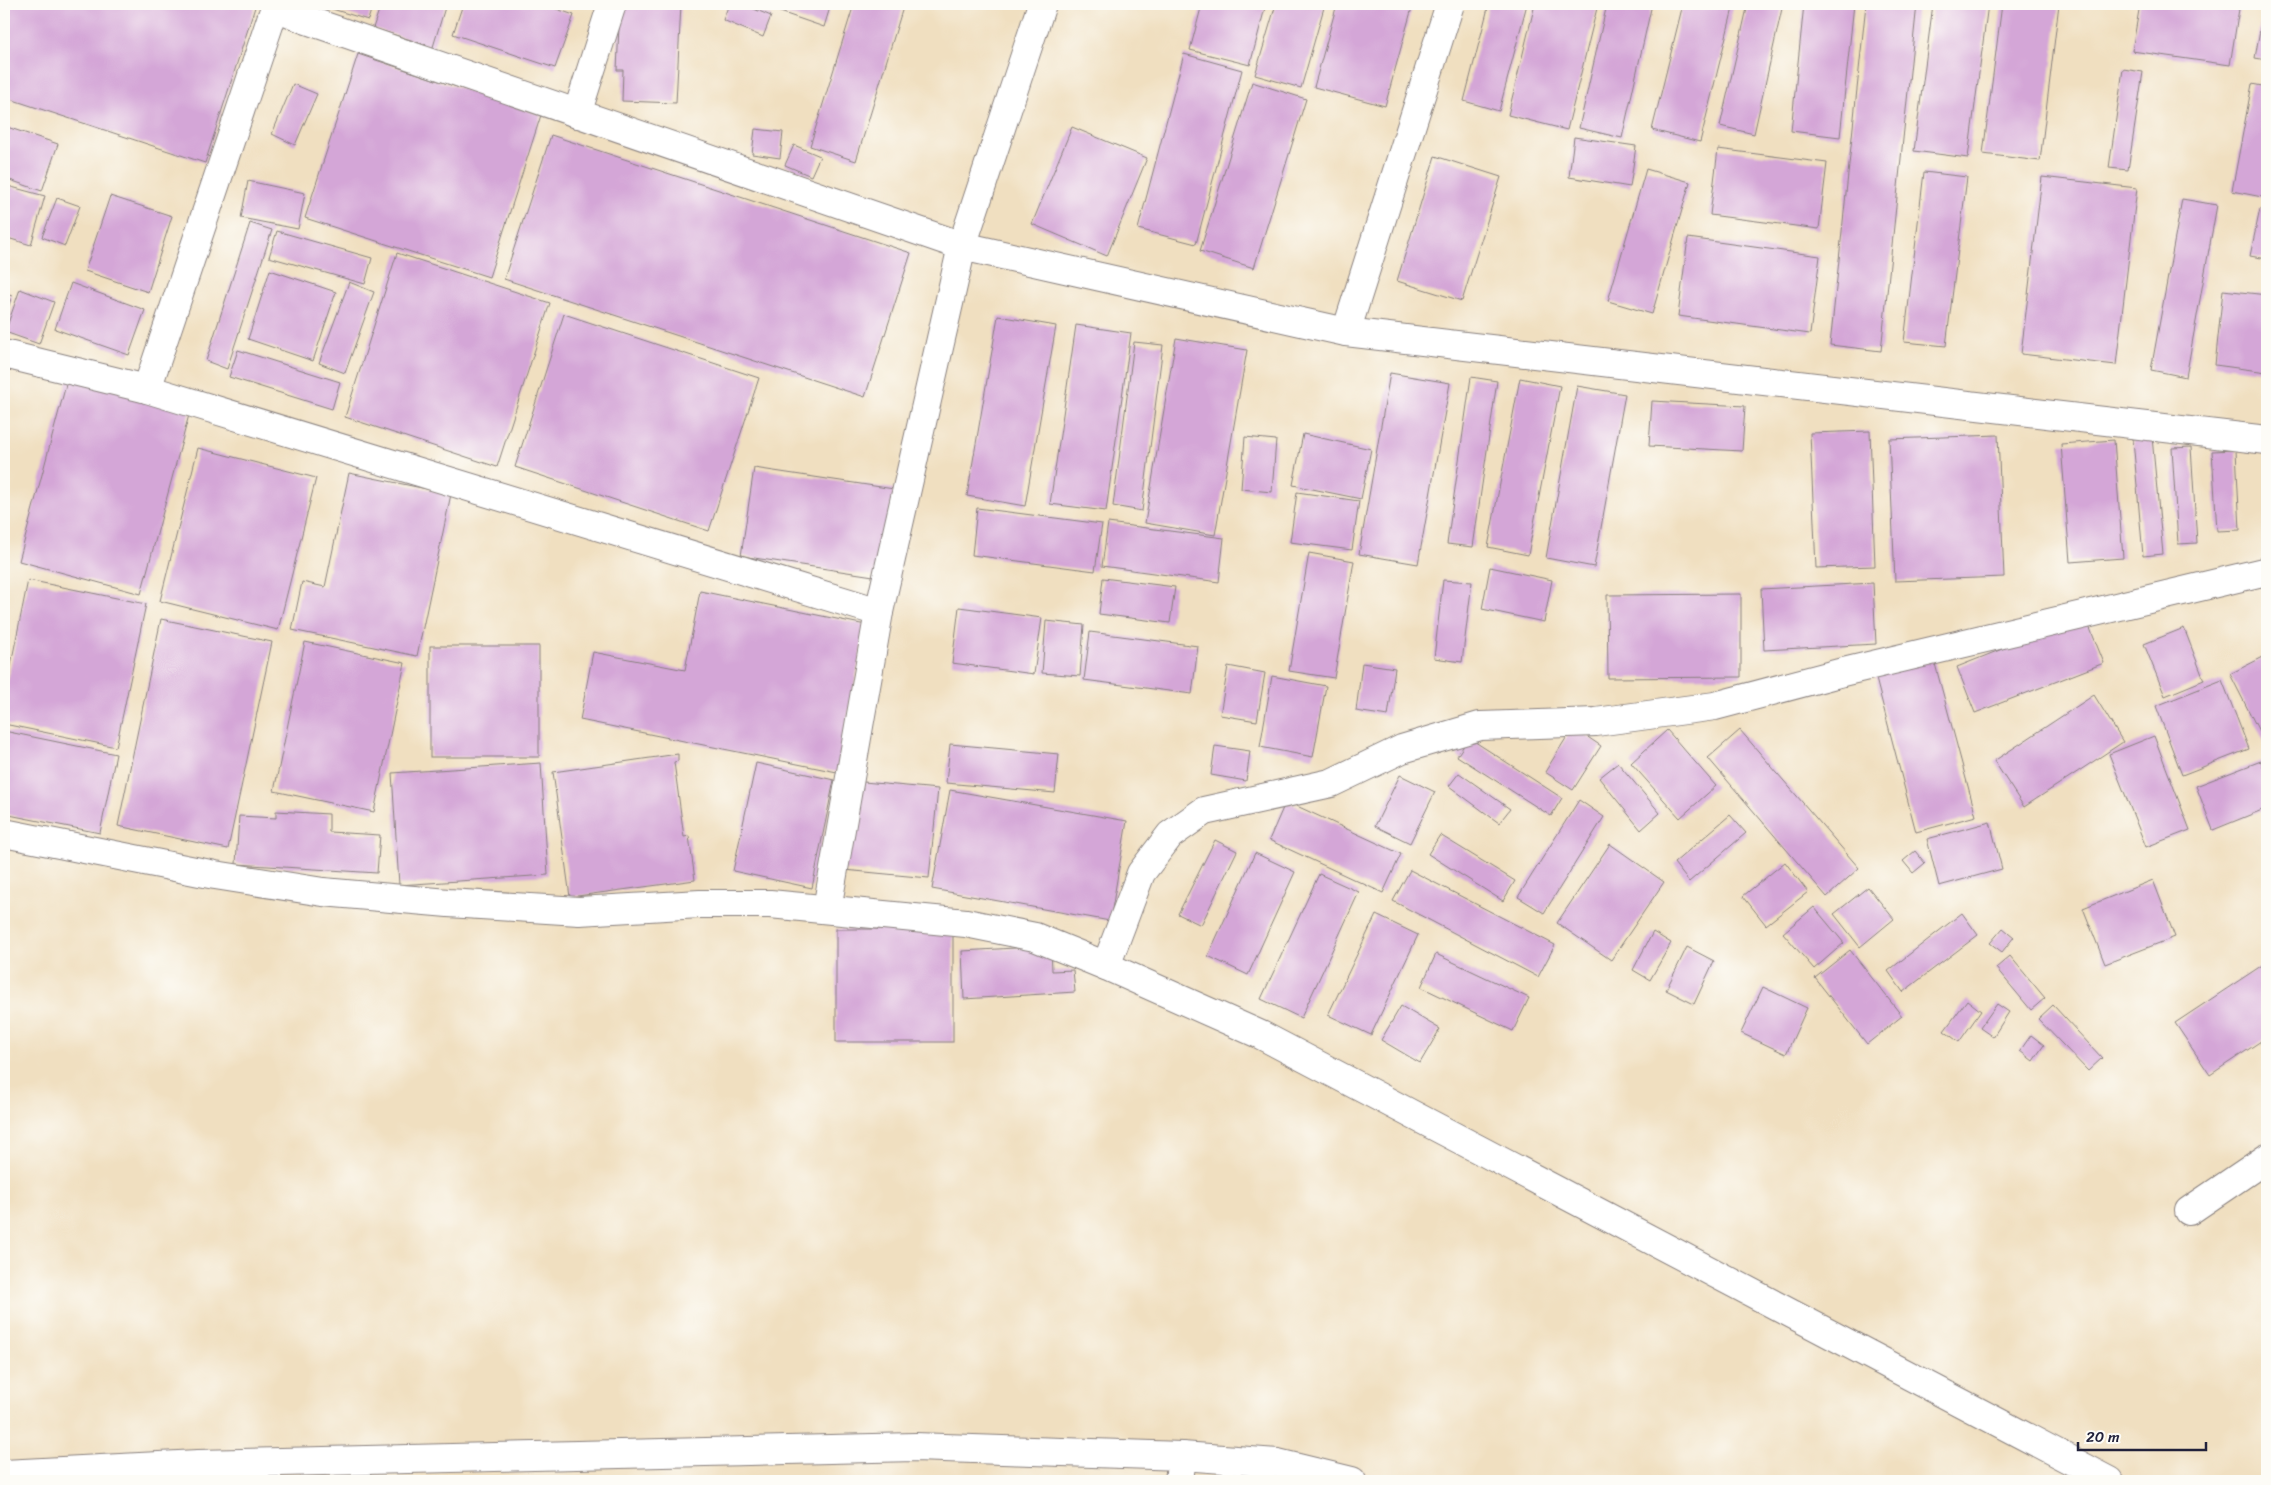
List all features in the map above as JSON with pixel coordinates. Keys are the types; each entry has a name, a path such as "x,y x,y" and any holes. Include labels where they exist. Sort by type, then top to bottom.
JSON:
{"street":[{"path":"577,114 612,4"},
{"path":"827,908 879,612 962,246 1042,4"},
{"path":"1346,332 1450,4"},
{"path":"147,389 276,5 304,19 962,246 1346,332 2267,440"},
{"path":"4,354 147,389 879,612"},
{"path":"1106,966 1141,873 1170,835 1204,811 1331,783 1402,749 1480,726 1596,722 1715,706 1852,670 2267,570"},
{"path":"4,832 215,875 323,892 448,903 579,911 700,904 770,904 827,908 966,923 1035,937 1106,966 1261,1035 2110,1481"},
{"path":"2189,1211 2267,1158"},
{"path":"4,1474 198,1464 317,1471 915,1447 1180,1468 1278,1463 1352,1481"}],"building":[{"path":"4,4 256,4 205,163 4,97"},
{"path":"316,4 373,4 368,20"},
{"path":"381,4 446,4 433,47 373,28"},
{"path":"463,4 542,4 574,15 555,68 453,34"},
{"path":"620,4 681,4 676,103 622,101 623,70 617,70"},
{"path":"729,4 742,4 771,16 763,37 723,20"},
{"path":"757,4 831,4 824,27"},
{"path":"854,4 904,4 856,161 810,146"},
{"path":"1202,4 1266,4 1250,65 1190,50"},
{"path":"1276,4 1325,4 1301,88 1255,75"},
{"path":"1337,4 1413,4 1385,106 1314,87"},
{"path":"1489,4 1527,4 1499,111 1464,101"},
{"path":"1535,4 1598,4 1567,130 1508,115"},
{"path":"1607,4 1652,4 1622,138 1579,128"},
{"path":"1683,4 1734,4 1700,142 1652,130"},
{"path":"1748,4 1783,4 1754,134 1720,126"},
{"path":"1804,4 1854,4 1840,137 1791,131"},
{"path":"1866,4 1917,4 1881,351 1830,345"},
{"path":"1933,4 1988,4 1968,158 1914,151"},
{"path":"2002,4 2059,4 2040,161 1983,154"},
{"path":"2140,4 2206,4 2239,9 2230,65 2132,51"},
{"path":"2262,18 2267,19 2267,60 2255,58"},
{"path":"358,54 541,115 489,277 305,218"},
{"path":"1184,54 1242,70 1196,244 1138,229"},
{"path":"2123,69 2143,72 2128,170 2109,168"},
{"path":"1252,82 1306,99 1254,268 1200,251"},
{"path":"293,84 317,94 295,145 272,134"},
{"path":"2252,84 2267,87 2267,198 2232,191"},
{"path":"4,126 58,144 42,191 4,178"},
{"path":"1072,127 1147,158 1107,256 1032,224"},
{"path":"755,129 783,132 780,158 752,154"},
{"path":"551,135 911,253 865,397 504,279"},
{"path":"1574,137 1636,146 1630,187 1569,177"},
{"path":"794,145 820,156 811,176 785,165"},
{"path":"1718,149 1827,163 1819,229 1710,215"},
{"path":"1435,156 1501,177 1462,301 1397,281"},
{"path":"1646,169 1690,182 1652,314 1608,301"},
{"path":"1924,172 1967,177 1946,346 1904,342"},
{"path":"2042,177 2137,188 2116,365 2021,354"},
{"path":"248,181 305,193 298,229 241,218"},
{"path":"4,185 45,196 31,245 4,237"},
{"path":"110,196 172,216 148,292 85,271"},
{"path":"57,198 80,206 65,246 42,237"},
{"path":"2182,199 2217,205 2186,377 2151,370"},
{"path":"2260,209 2267,211 2267,259 2250,256"},
{"path":"250,223 272,230 227,369 206,361"},
{"path":"277,231 372,258 365,284 269,257"},
{"path":"1688,238 1820,256 1810,334 1678,316"},
{"path":"397,253 550,303 497,467 345,417"},
{"path":"270,270 336,292 313,361 248,339"},
{"path":"349,282 374,292 345,373 319,363"},
{"path":"71,283 145,310 129,355 55,329"},
{"path":"20,289 54,302 39,344 5,332"},
{"path":"2223,290 2267,295 2267,372 2215,365"},
{"path":"4,293 12,296 4,319"},
{"path":"564,314 759,378 709,531 515,467"},
{"path":"998,316 1056,326 1025,506 967,496"},
{"path":"1076,325 1131,333 1106,511 1050,504"},
{"path":"1176,338 1247,350 1215,535 1145,523"},
{"path":"1134,342 1163,345 1142,511 1113,506"},
{"path":"238,350 340,382 332,409 229,377"},
{"path":"1390,373 1450,383 1418,564 1359,554"},
{"path":"68,377 190,411 141,594 19,561"},
{"path":"1471,377 1497,381 1473,547 1447,544"},
{"path":"1520,378 1560,386 1528,555 1488,547"},
{"path":"1577,386 1625,394 1594,567 1546,558"},
{"path":"1652,401 1745,406 1742,451 1649,446"},
{"path":"1870,431 1875,566 1816,568 1810,433"},
{"path":"1303,434 1371,449 1361,499 1293,485"},
{"path":"1998,435 2004,577 1895,581 1889,439"},
{"path":"1245,437 1276,440 1272,492 1241,489"},
{"path":"2152,437 2163,554 2143,556 2133,439"},
{"path":"2114,440 2123,558 2070,562 2061,444"},
{"path":"2191,447 2197,543 2178,544 2172,448"},
{"path":"198,448 316,478 278,630 160,601"},
{"path":"2236,450 2240,530 2217,531 2212,451"},
{"path":"754,468 894,489 880,577 741,556"},
{"path":"349,473 451,494 417,656 292,630 302,582 325,587"},
{"path":"1297,492 1359,501 1352,550 1290,542"},
{"path":"977,508 1102,524 1095,571 972,555"},
{"path":"1108,523 1224,538 1219,582 1102,566"},
{"path":"1309,553 1354,561 1334,678 1289,671"},
{"path":"1490,567 1552,580 1544,622 1482,609"},
{"path":"1103,578 1175,587 1170,623 1099,614"},
{"path":"28,580 146,604 116,747 4,724 4,699"},
{"path":"1443,580 1472,582 1462,662 1434,658"},
{"path":"1873,583 1876,644 1764,650 1761,589"},
{"path":"700,591 866,625 837,772 580,720 593,652 685,670"},
{"path":"1741,594 1741,677 1608,678 1607,595"},
{"path":"959,607 1042,618 1034,674 952,663"},
{"path":"2085,616 2104,663 1975,713 1957,667"},
{"path":"161,619 272,642 228,849 118,826"},
{"path":"1046,621 1084,625 1080,676 1042,673"},
{"path":"2184,628 2204,680 2165,696 2144,644"},
{"path":"1090,632 1198,646 1192,694 1084,680"},
{"path":"305,642 405,663 374,812 274,791"},
{"path":"430,646 539,646 539,757 430,757"},
{"path":"2267,655 2267,747 2230,674"},
{"path":"1934,660 1976,816 1916,832 1875,675"},
{"path":"1362,663 1395,668 1388,716 1356,711"},
{"path":"1228,666 1265,673 1257,721 1220,715"},
{"path":"1272,676 1326,686 1313,757 1260,747"},
{"path":"2222,680 2249,749 2182,775 2156,706"},
{"path":"2094,695 2123,742 2024,807 1994,761"},
{"path":"1573,727 1601,746 1573,790 1545,772"},
{"path":"1667,730 1716,786 1680,818 1631,763"},
{"path":"1740,730 1859,868 1827,897 1708,758"},
{"path":"4,731 116,754 100,833 4,814"},
{"path":"2154,736 2190,830 2146,847 2109,754"},
{"path":"1469,738 1562,798 1551,816 1457,756"},
{"path":"950,744 1059,754 1055,793 946,783"},
{"path":"1215,746 1250,751 1246,781 1211,775"},
{"path":"678,754 678,761 674,762 684,837 689,836 695,880 570,897 553,772"},
{"path":"2261,761 2267,776 2267,808 2213,830 2196,786"},
{"path":"541,763 548,875 399,885 392,773"},
{"path":"756,763 834,780 812,888 733,871"},
{"path":"1618,763 1660,813 1641,830 1599,778"},
{"path":"1459,773 1510,809 1499,823 1449,786"},
{"path":"1400,775 1435,792 1410,843 1375,826"},
{"path":"853,781 938,789 929,878 844,870"},
{"path":"950,790 1127,821 1110,921 932,889"},
{"path":"1579,800 1604,817 1544,913 1518,897"},
{"path":"1286,801 1401,854 1383,893 1269,840"},
{"path":"276,811 329,814 329,832 380,835 377,873 236,864 239,816 276,818"},
{"path":"1730,815 1746,833 1689,882 1674,863"},
{"path":"1990,822 2002,869 1939,886 1927,839"},
{"path":"1440,835 1515,881 1503,901 1428,854"},
{"path":"1215,840 1237,851 1201,925 1178,914"},
{"path":"1610,844 1664,882 1611,960 1557,923"},
{"path":"1915,851 1925,863 1913,873 1903,861"},
{"path":"1255,853 1295,872 1248,975 1208,956"},
{"path":"1785,862 1808,892 1766,925 1743,896"},
{"path":"1410,870 1555,945 1538,977 1393,901"},
{"path":"1319,874 1359,892 1301,1018 1261,999"},
{"path":"2153,880 2175,937 2105,964 2083,908"},
{"path":"1868,887 1894,919 1860,947 1834,914"},
{"path":"1814,907 1844,943 1814,969 1783,933"},
{"path":"1962,913 1978,935 1903,992 1888,971"},
{"path":"1376,915 1418,935 1371,1035 1328,1015"},
{"path":"2003,928 2014,937 2002,952 1990,943"},
{"path":"836,929 953,929 953,1042 836,1042"},
{"path":"1653,932 1671,943 1650,980 1633,970"},
{"path":"1051,946 1052,971 1073,970 1075,992 964,999 962,951"},
{"path":"1687,947 1714,961 1694,1004 1666,990"},
{"path":"1850,950 1902,1016 1867,1044 1815,978"},
{"path":"1436,954 1529,998 1513,1031 1421,987"},
{"path":"2010,956 2045,998 2031,1010 1996,968"},
{"path":"2267,962 2267,1037 2210,1075 2175,1023"},
{"path":"1763,987 1807,1008 1786,1054 1741,1033"},
{"path":"1967,1000 1981,1011 1959,1042 1944,1031"},
{"path":"1997,1004 2009,1012 1993,1037 1980,1028"},
{"path":"2053,1005 2102,1058 2088,1071 2038,1019"},
{"path":"1401,1006 1440,1029 1420,1063 1381,1040"},
{"path":"2031,1035 2044,1045 2033,1061 2020,1051"}]}
